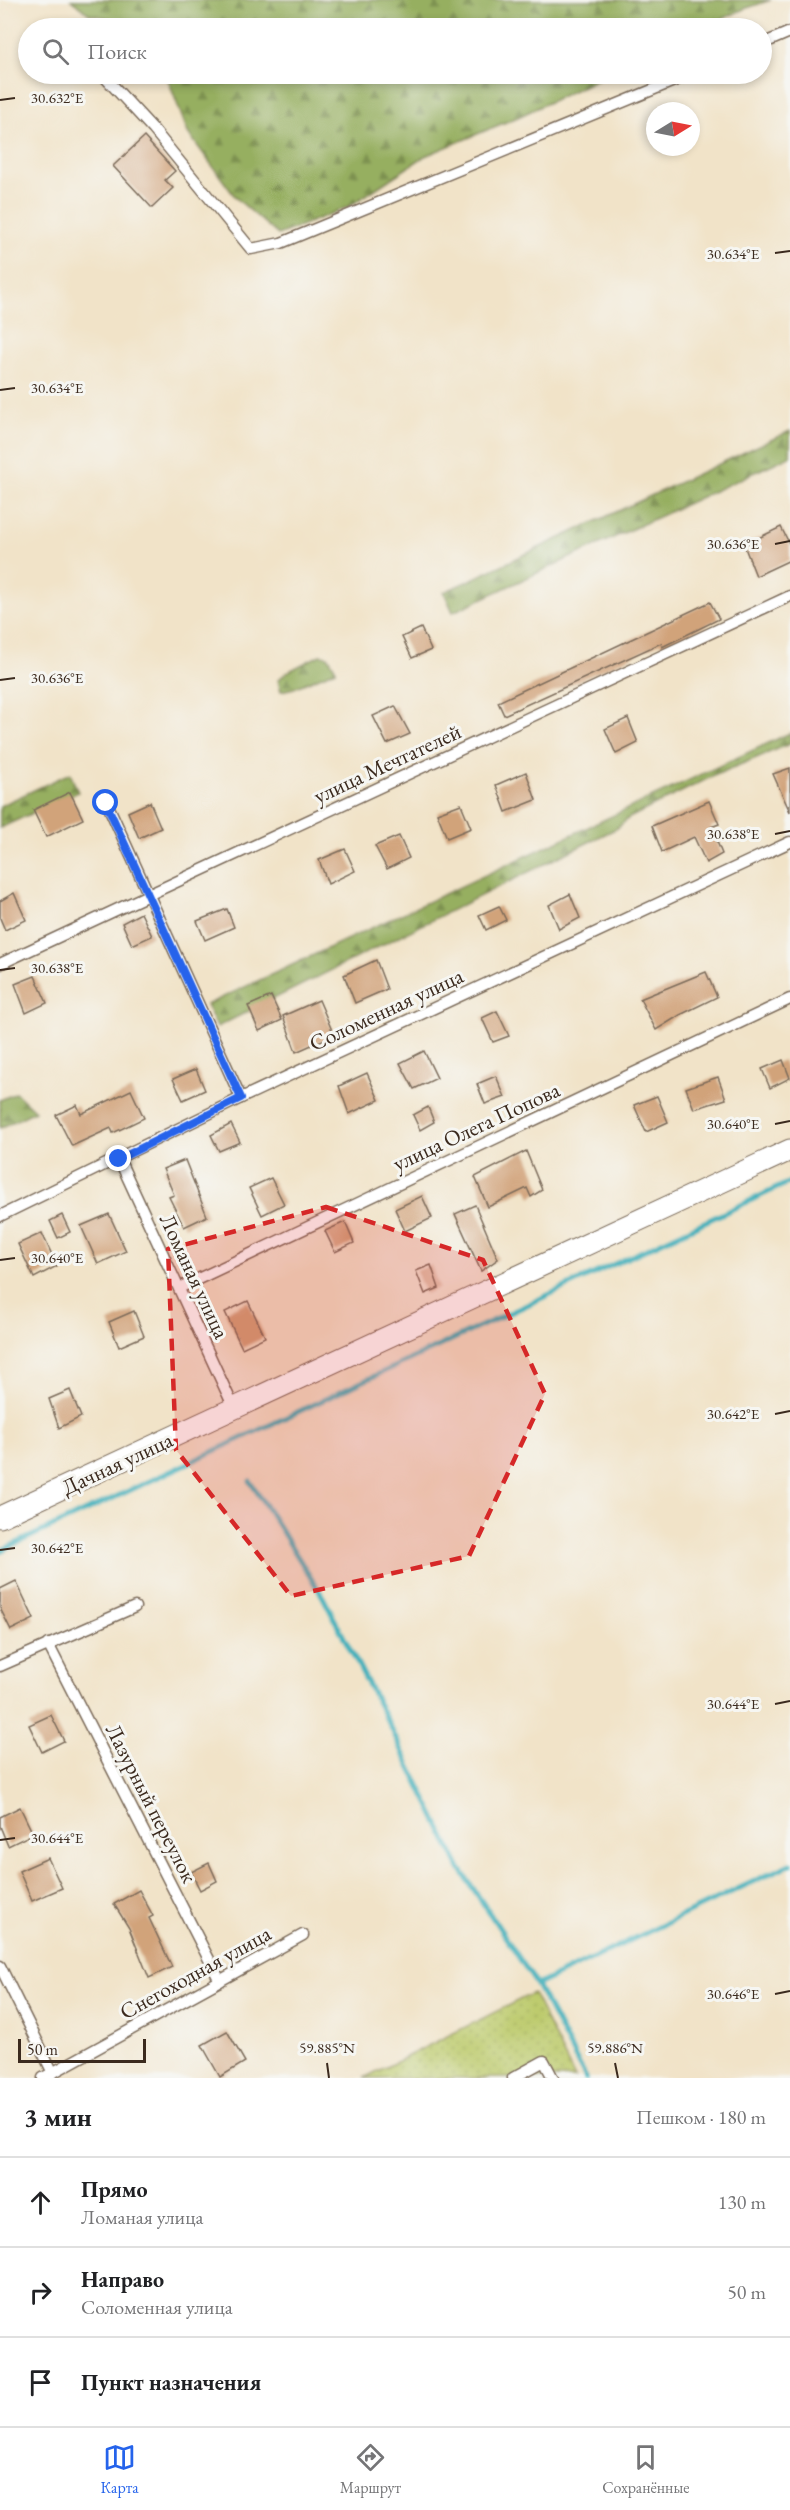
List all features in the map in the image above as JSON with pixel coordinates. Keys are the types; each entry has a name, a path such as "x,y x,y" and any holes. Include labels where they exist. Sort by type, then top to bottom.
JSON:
{"street":[{"name":"Дачная улица","path":"0,1517 790,1150"}],"lane":[{"path":"772,40 790,32"},
{"path":"111,84 160,137 251,249 281,243 667,84"},
{"name":"улица Мечтателей","path":"0,964 790,596"},
{"path":"106,803 241,1098"},
{"name":"Соломенная улица","path":"0,1216 241,1098 790,842"},
{"name":"улица Олега Попова","path":"179,1288 790,999"},
{"name":"Ломаная улица","path":"119,1159 234,1408"},
{"path":"0,1666 135,1607"},
{"name":"Лазурный переулок","path":"48,1644 220,1981"},
{"name":"Снегоходная улица","path":"48,2075 303,1935"},
{"path":"0,1966 48,2075"},
{"path":"513,2078 544,2061 554,2078"}],"highlighted area":[{"path":"326,1207 483,1260 545,1394 469,1556 291,1596 176,1450 168,1249"}],"green space":[{"path":"71,0 771,0 725,18 107,18 89,14"},
{"path":"170,84 587,84 518,117 425,156 348,207 278,235 236,198 188,133"},
{"path":"790,431 790,456 453,612 444,592"},
{"path":"320,655 328,656 336,670 294,688 281,691 278,680 287,672"},
{"path":"790,733 790,744 713,776 629,818 617,828 217,1027 206,1005"},
{"path":"70,773 78,792 0,828 0,806"},
{"path":"16,1093 35,1111 0,1128 0,1100"},
{"path":"533,1993 575,2078 364,2078"}],"building":[{"path":"144,137 175,171 165,180 173,188 152,208 113,166"},
{"path":"781,527 790,545 790,560 756,576 744,545"},
{"path":"710,602 719,619 662,647 661,643 504,715 498,702"},
{"path":"421,628 431,650 412,658 402,637"},
{"path":"395,706 410,734 387,744 373,716"},
{"path":"628,718 638,743 616,754 605,729"},
{"path":"790,768 790,812 773,774"},
{"path":"526,772 536,800 506,812 496,785"},
{"path":"70,792 83,819 46,837 33,810"},
{"path":"709,801 719,824 711,827 722,854 706,863 694,837 662,852 652,826"},
{"path":"150,802 161,828 139,838 128,812"},
{"path":"461,804 471,828 447,838 437,813"},
{"path":"399,836 409,858 387,869 375,846"},
{"path":"345,849 355,871 328,884 319,860"},
{"path":"14,893 26,920 5,930 0,918 0,901"},
{"path":"570,894 580,918 559,929 549,905"},
{"path":"499,906 506,920 486,930 479,915"},
{"path":"227,909 234,927 205,940 197,921"},
{"path":"141,913 152,936 132,945 122,923"},
{"path":"376,960 387,989 355,1003 344,975"},
{"path":"706,972 717,997 656,1030 640,999"},
{"path":"35,976 47,1003 26,1013 15,984"},
{"path":"271,996 282,1020 259,1031 248,1006"},
{"path":"319,1000 334,1035 296,1052 283,1016"},
{"path":"497,1011 509,1036 493,1042 482,1018"},
{"path":"424,1051 437,1078 414,1089 400,1063"},
{"path":"783,1060 790,1078 770,1088 762,1069"},
{"path":"196,1069 205,1090 183,1100 173,1079"},
{"path":"367,1073 379,1100 349,1114 339,1086"},
{"path":"496,1076 505,1097 485,1104 477,1084"},
{"path":"718,1077 726,1099 694,1109 686,1088"},
{"path":"131,1090 144,1118 113,1133 111,1128 72,1146 56,1115 77,1105 81,1114"},
{"path":"657,1096 668,1122 646,1132 634,1105"},
{"path":"428,1107 434,1122 420,1130 413,1115"},
{"path":"231,1124 240,1142 219,1151 211,1135"},
{"path":"526,1151 542,1190 531,1197 527,1188 488,1207 475,1177"},
{"path":"185,1160 207,1216 184,1227 169,1197 174,1195 163,1169"},
{"path":"271,1178 284,1204 262,1215 249,1188"},
{"path":"422,1196 432,1218 405,1231 395,1209"},
{"path":"475,1205 498,1259 481,1271 455,1214"},
{"path":"109,1214 126,1251 98,1264 81,1226"},
{"path":"62,1215 70,1232 58,1238 50,1221"},
{"path":"345,1222 354,1243 335,1252 325,1231"},
{"path":"42,1233 57,1266 34,1278 18,1244"},
{"path":"431,1265 439,1288 425,1294 416,1271"},
{"path":"248,1301 265,1337 242,1348 225,1312"},
{"path":"134,1311 144,1336 119,1347 109,1322"},
{"path":"70,1390 81,1417 59,1428 49,1399"},
{"path":"16,1581 34,1619 11,1630 0,1608 0,1589"},
{"path":"51,1715 64,1741 42,1752 29,1725"},
{"path":"20,1807 33,1834 8,1846 0,1826 0,1817"},
{"path":"48,1858 62,1888 32,1901 19,1871"},
{"path":"209,1863 217,1881 200,1890 191,1872"},
{"path":"139,1890 153,1916 149,1918 172,1967 149,1978 129,1928 114,1904"},
{"path":"227,2031 245,2062 220,2077 202,2045"}],"waterway":[{"path":"0,1551 790,1182"},
{"path":"250,1481 323,1597 459,1867 537,1985 586,2078"},
{"path":"537,1985 790,1864"}],"route":[{"path":"106,803 241,1098 119,1159"}]}
